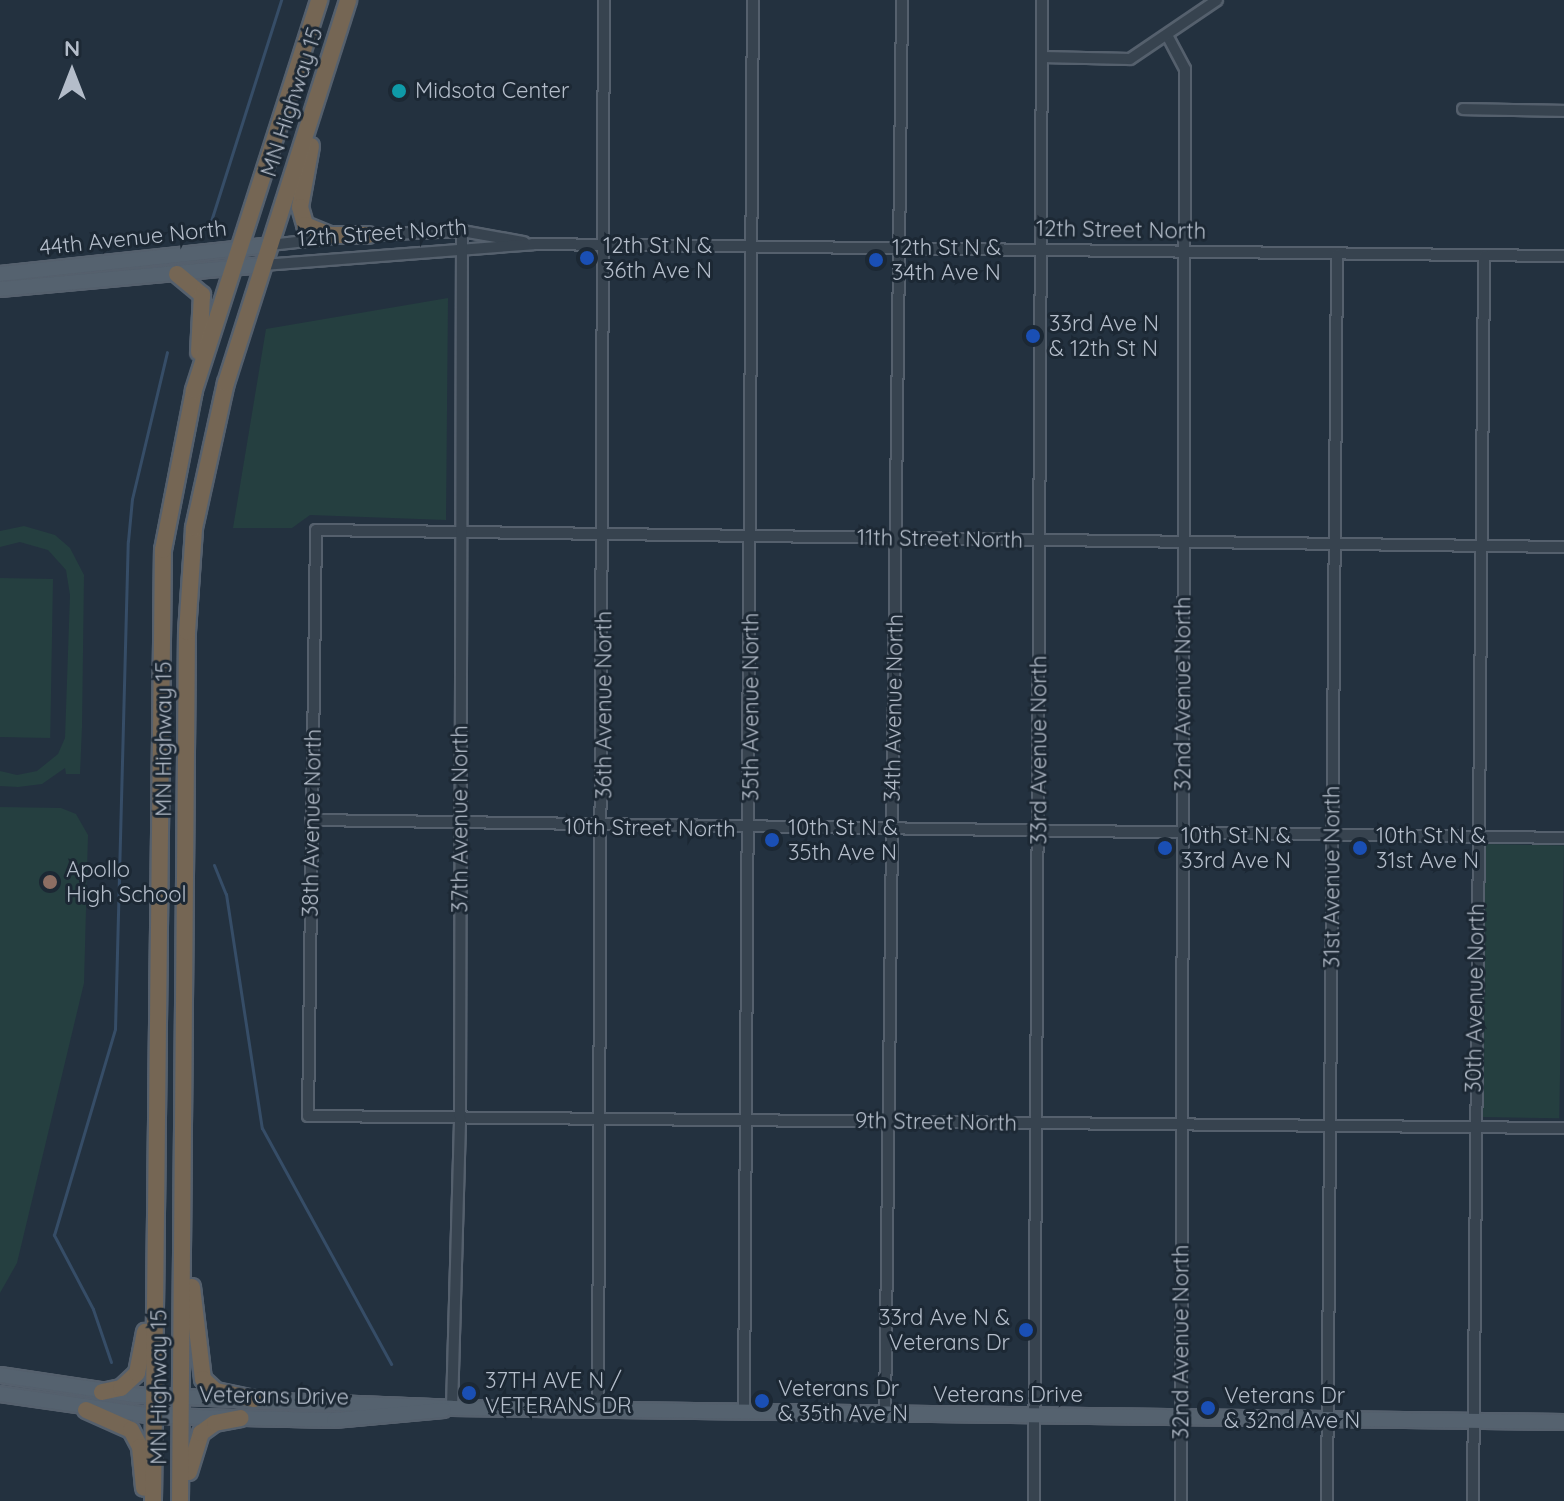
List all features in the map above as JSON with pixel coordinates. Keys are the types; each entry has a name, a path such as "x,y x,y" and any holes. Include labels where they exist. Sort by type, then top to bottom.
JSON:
{"highway":[{"name":"MN Highway 15","path":"153,1501 161,584 172,487 194,390 319,0"},
{"name":"MN Highway 15","path":"183,1501 181,1397 191,560 215,423 346,7"},
{"path":"346,7 300,207 305,225 319,232 368,235"},
{"path":"177,274 198,290 204,304 194,390"},
{"path":"183,1188 200,1373 216,1391 254,1399"},
{"path":"102,1392 126,1385 141,1363 156,1215"},
{"path":"86,1410 121,1423 134,1434 145,1501"},
{"path":"183,1501 193,1447 201,1433 215,1423 241,1418"}],"main road":[{"name":"44th Avenue North","path":"0,274 270,245"},
{"name":"12th Street North","path":"234,268 263,265"},
{"name":"44th Avenue North","path":"0,289 234,268"},
{"name":"Veterans Drive","path":"0,1375 102,1392 154,1396 452,1408 885,1416 1564,1422"},
{"name":"Veterans Drive","path":"0,1394 86,1410 154,1416 364,1420 452,1408"}],"street":[{"name":"36th Avenue North","path":"598,1410 603,1118 604,0"},
{"name":"35th Avenue North","path":"744,1413 749,1120 753,0"},
{"name":"34th Avenue North","path":"885,1416 902,0"},
{"name":"33rd Avenue North","path":"1034,1501 1042,0"},
{"path":"1042,57 1130,59 1217,0"},
{"name":"32nd Avenue North","path":"1167,35 1185,69 1181,1501"},
{"path":"1463,109 1564,111"},
{"name":"12th Street North","path":"270,245 368,235 462,231 533,244"},
{"name":"37th Avenue North","path":"452,1408 460,1117 462,231"},
{"name":"12th Street North","path":"263,265 533,244 753,249 1564,256"},
{"name":"31st Avenue North","path":"1327,1501 1337,254"},
{"name":"30th Avenue North","path":"1473,1501 1484,255"},
{"name":"11th Street North","path":"316,530 1564,547"},
{"name":"38th Avenue North","path":"308,1116 316,530"},
{"name":"10th Street North","path":"311,820 604,828 1564,838"},
{"name":"9th Street North","path":"308,1116 1564,1128"}],"green space":[{"path":"448,298 446,520 310,515 292,528 233,528 266,329"},
{"path":"24,526 55,535 70,548 84,575 80,774 66,774 65,768 42,784 0,786 0,771 17,775 37,771 58,754 65,738 70,595 66,570 48,550 20,542 0,547 0,531"},
{"path":"0,578 53,579 50,738 0,737"},
{"path":"0,807 61,808 76,814 88,835 84,983 17,1263 0,1293"},
{"path":"1485,844 1564,845 1559,1118 1480,1117"}],"waterway":[{"path":"211,221 281,0"},
{"path":"111,1362 93,1309 54,1235 115,1029 128,541 132,499 167,352"},
{"path":"214,865 226,894 262,1128 391,1364"}],"place":[{"name":"Midsota Center","path":"399,91"},
{"name":"12th St N & 36th Ave N","path":"587,258"},
{"name":"12th St N & 34th Ave N","path":"876,260"},
{"name":"33rd Ave N & 12th St N","path":"1033,336"},
{"name":"10th St N & 35th Ave N","path":"772,840"},
{"name":"10th St N & 33rd Ave N","path":"1165,848"},
{"name":"10th St N & 31st Ave N","path":"1360,848"},
{"name":"Apollo High School","path":"50,882"},
{"name":"33rd Ave N & Veterans Dr","path":"1026,1330"},
{"name":"37TH AVE N / VETERANS DR","path":"469,1393"},
{"name":"Veterans Dr & 35th Ave N","path":"762,1401"},
{"name":"Veterans Dr & 32nd Ave N","path":"1208,1408"}]}
